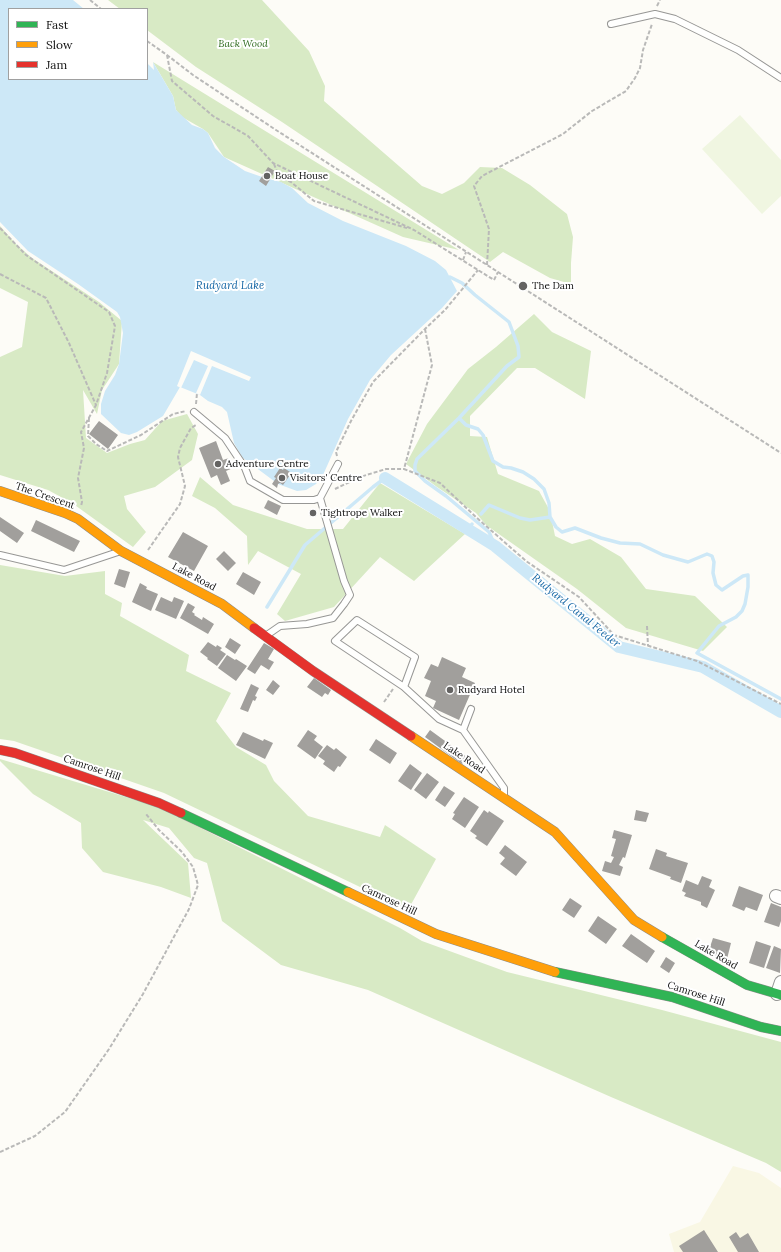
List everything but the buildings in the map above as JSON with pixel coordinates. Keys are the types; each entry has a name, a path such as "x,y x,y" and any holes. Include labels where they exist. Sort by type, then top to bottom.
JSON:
{"street":[{"name":"The Crescent","path":"0,492 65,513 78,519 121,551"},
{"name":"Lake Road","path":"121,551 141,560 222,604 313,671 555,832 634,920 747,985 779,994"},
{"name":"Camrose Hill","path":"0,750 15,753 159,803 436,934 563,975 672,997 761,1028 781,1031"},
{"path":"779,994 781,982"}],"lane":[{"path":"611,24 655,14 675,19 738,50 781,78"},
{"path":"194,412 225,438 245,468 250,481 283,500 314,500 320,498 338,464"},
{"path":"266,636 280,626 307,624 332,618 350,595 344,581 320,498"},
{"path":"0,555 64,570 121,551"},
{"path":"404,687 414,657 357,620 335,641 404,687 439,719 462,730 504,788 504,798"},
{"path":"462,730 471,709"}],"path":[{"path":"90,0 101,8"},
{"path":"487,265 489,229 474,186 482,176 563,134 592,111 626,91 640,68 643,50 660,0"},
{"path":"148,42 167,54 193,75 466,252 781,452"},
{"path":"167,54 172,81 213,116 248,136 274,162 414,230 494,280 498,272"},
{"path":"274,162 280,177 291,182 314,201 414,230"},
{"path":"0,228 26,255 109,312 115,326 107,373 96,405 81,432 84,448 78,478 82,502 78,519"},
{"path":"463,260 466,252"},
{"path":"338,464 336,452 351,421 373,382 453,301 478,270"},
{"path":"0,274 46,298 69,343 96,405"},
{"path":"404,469 432,365 425,329"},
{"path":"196,402 197,393"},
{"path":"90,417 88,436 96,444 107,451 141,436 173,414 188,410 194,412"},
{"path":"141,560 180,504 185,486 178,457 180,448 191,428 204,421"},
{"path":"320,498 336,488 360,477 386,469 404,469 413,471 440,482 526,561 579,596 614,635 698,661 781,704"},
{"path":"646,626 648,646"},
{"path":"377,714 397,683"},
{"path":"0,1152 35,1136 65,1112 109,1049 143,994 189,910 198,885 193,867 182,852 159,830 144,811"}],"shaded area":[{"path":"733,1166 759,1173 781,1188 781,1252 674,1252 669,1234 700,1222"}],"green space":[{"name":"Back Wood","path":"108,0 262,0 309,51 325,86 324,101 422,186 442,194 464,183 480,167 502,168 530,185 567,214 573,237 571,284 550,278 503,252 490,262 282,122 196,67 148,31 148,8 119,8"},
{"path":"153,62 459,250 403,237 224,157 208,133 182,117 176,110 173,96"},
{"path":"740,115 781,160 781,196 762,214 702,149"},
{"path":"0,226 16,244 32,258 99,302 122,321 119,364 102,390 97,414 83,390 86,438 107,453 145,440 162,421 187,414 198,434 192,460 155,487 124,496 127,509 146,532 133,547 72,503 48,490 0,475 0,357 22,347 28,302 0,288"},
{"path":"534,314 552,332 591,351 585,399 535,368 517,368 470,416 470,436 487,437 498,474 539,491 550,511 555,536 572,544 590,539 621,557 646,589 695,596 727,627 703,651 626,628 577,589 486,525 476,513 406,464 427,424 468,369"},
{"path":"200,477 233,505 307,529 343,529 380,483 465,534 414,581 380,557 334,607 285,621 277,614 301,574 258,551 248,565 247,536 215,508 192,496"},
{"path":"0,565 65,576 105,571 105,594 122,603 120,616 189,655 186,671 231,693 216,721 236,747 266,765 274,781 308,816 380,837 385,825 436,859 408,910 164,793 14,741 0,739"},
{"path":"0,759 159,807 400,928 422,941 507,972 662,1010 781,1042 781,1172 766,1163 611,1097 368,990 281,965 222,921 207,863 194,858 169,828 143,820 188,863 191,898 161,887 103,872 82,848 81,823 33,794 0,761"}],"water":[{"name":"Rudyard Lake","path":"0,0 73,0 83,8 8,8 8,80 148,80 148,64 154,70 153,62 173,96 176,110 192,125 203,129 208,133 215,148 224,157 245,171 281,182 292,188 308,203 343,221 406,246 435,261 446,270 457,291 442,308 391,355 370,380 348,419 323,475 316,484 306,490 297,491 278,484 243,458 234,443 227,412 222,407 208,401 200,395 180,387 163,416 137,432 129,435 121,433 101,414 101,404 105,391 115,375 119,364 123,333 120,317 117,312 78,284 28,251 0,222"}],"pier":[{"path":"191,351 251,377 249,381 212,366 200,395 196,393 208,366 194,360 181,388 177,386"}],"waterway":[{"path":"450,277 462,283 509,322 518,346 519,357 507,366 459,418 417,459 415,471 425,481 446,496 489,532 495,546"},
{"path":"459,418 466,425 478,429 483,435 493,461 503,467 523,472 534,479 544,489 549,503 550,517 556,527 562,532 575,528 601,538 620,543 640,544 663,555 688,562 707,554 712,556 714,562 713,573 716,585 722,590 743,576 748,575 748,587 745,604 742,611 736,617 719,626 697,653 781,699"},
{"path":"267,607 305,545 385,478"},
{"name":"Rudyard Canal Feeder","path":"385,478 495,546 619,647 703,667 781,712"},
{"path":"481,514 489,505 520,518 530,520 550,517"},
{"name":"Rudyard Canal Feeder","path":"468,529 472,524"}],"traffic: fast":[{"path":"181,813 348,892"},
{"path":"662,937 747,985 781,995"},
{"path":"555,972 672,997 761,1027 781,1031"}],"traffic: slow":[{"path":"0,491 65,513 78,519 121,551 222,604 254,628"},
{"path":"411,736 555,832 634,920 662,937"},
{"path":"348,892 436,934 555,972"}],"traffic: jam":[{"path":"254,628 313,671 411,736"},
{"path":"0,750 15,753 159,803 181,813"}],"place":[{"name":"Boat House","path":"267,176"},
{"name":"The Dam","path":"523,286"},
{"name":"Adventure Centre","path":"218,464"},
{"name":"Visitors' Centre","path":"282,478"},
{"name":"Tightrope Walker","path":"313,513"},
{"name":"Rudyard Hotel","path":"450,690"}]}
